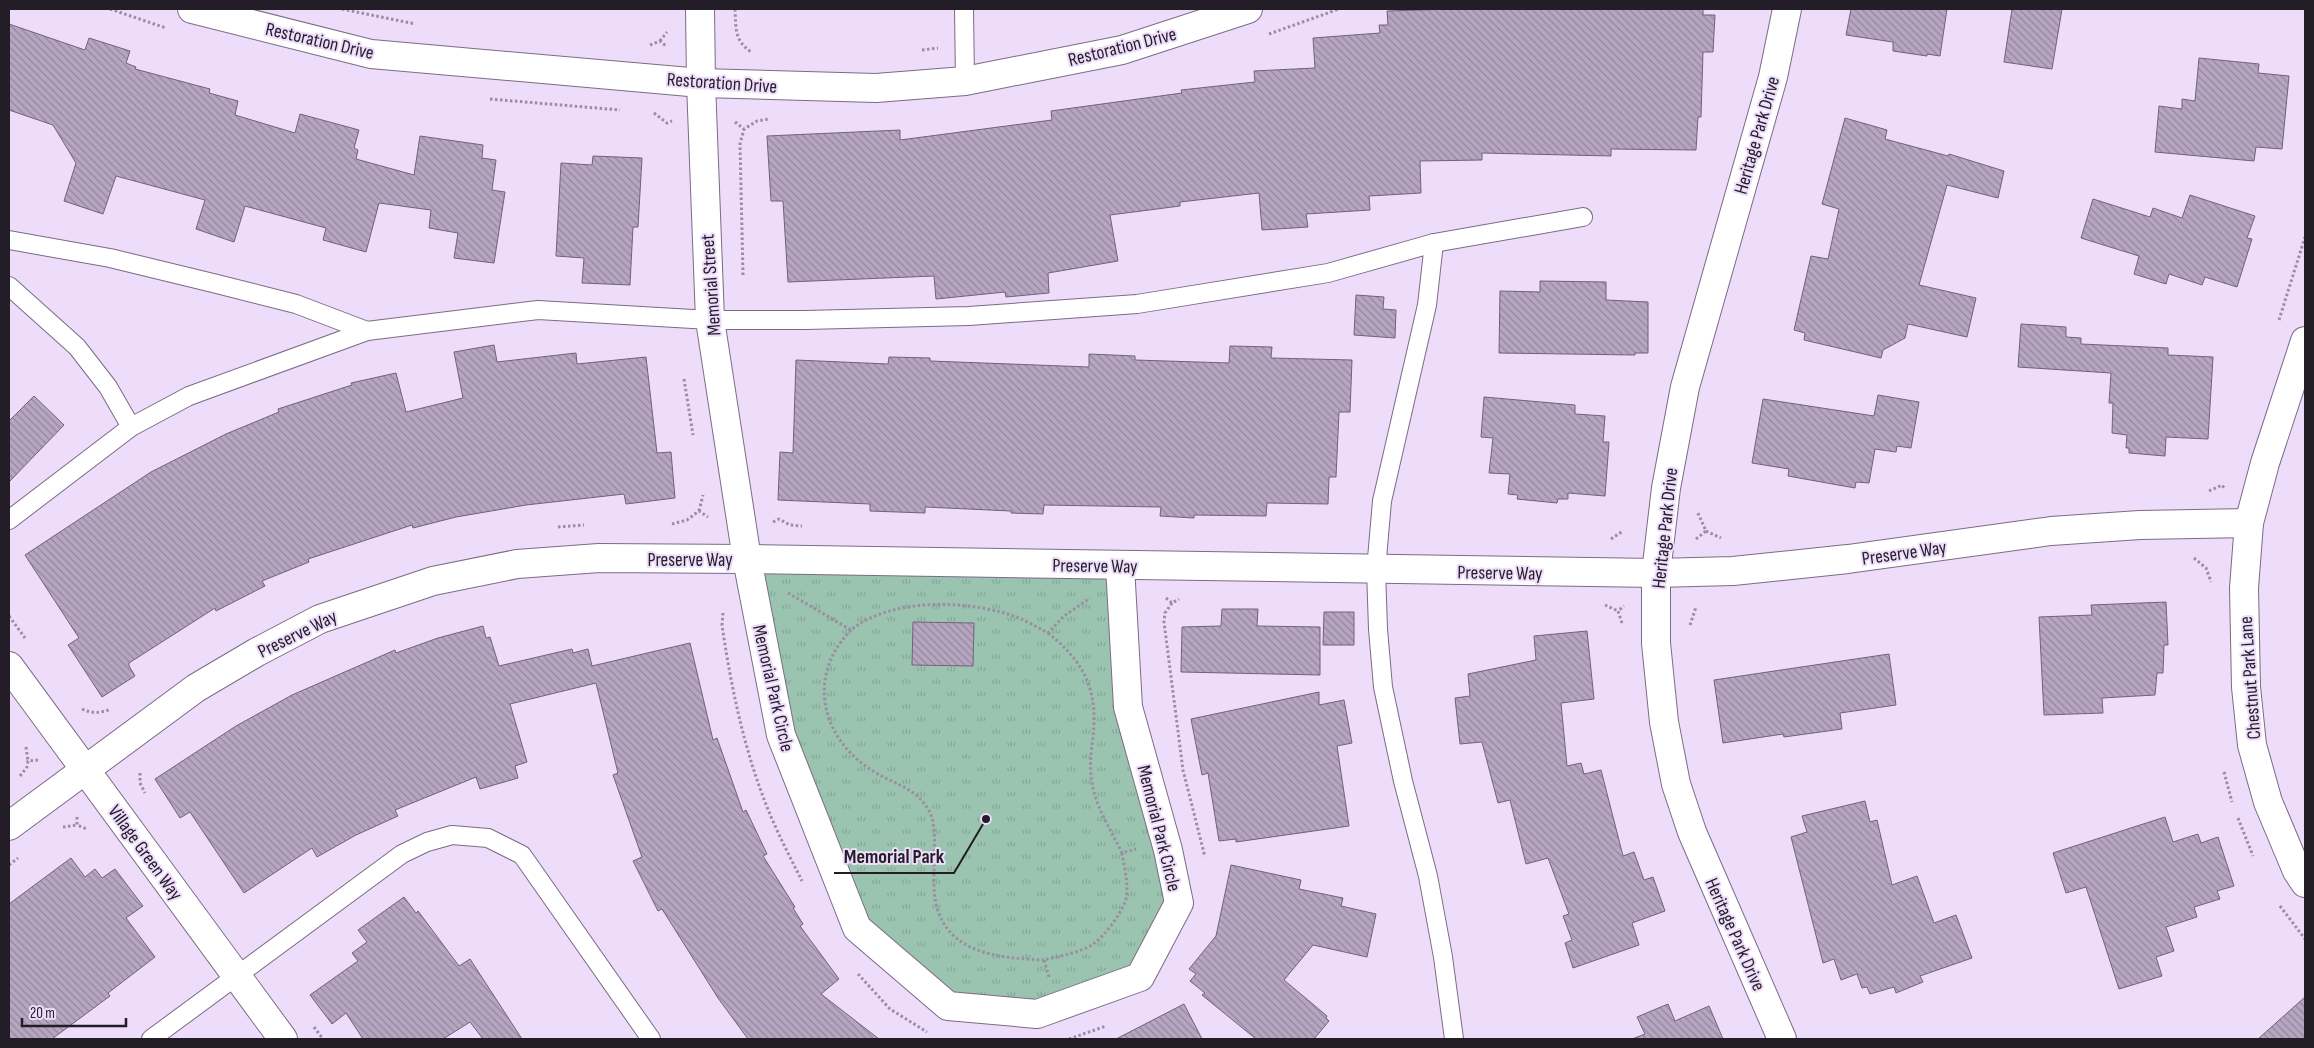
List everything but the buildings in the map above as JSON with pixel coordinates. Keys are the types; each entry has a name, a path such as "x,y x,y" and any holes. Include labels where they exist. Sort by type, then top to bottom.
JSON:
{"street":[{"name":"Restoration Drive","path":"192,9 371,54 701,83 876,88 965,81 1122,50 1248,9"},
{"name":"Memorial Street","path":"700,9 710,320 747,559"},
{"name":"Heritage Park Drive","path":"1782,1039 1692,832 1676,784 1664,722 1656,643 1656,574 1666,488 1685,387 1773,77 1787,9"},
{"name":"Chestnut Park Lane","path":"2305,341 2265,463 2249,523 2244,588 2246,687 2252,745 2268,802 2297,871 2305,883"},
{"name":"Preserve Way","path":"9,826 196,688 257,652 320,619 434,581 517,564 599,558 747,559 1120,578 1376,570 1656,574 1733,571 1848,559 2051,531 2140,524 2249,523"},
{"name":"Memorial Park Circle","path":"747,559 781,735 857,928 948,1006 1037,1014 1140,977 1179,903 1165,840 1128,707 1120,578"},
{"name":"Village Green Way","path":"9,666 282,1039"}],"lane":[{"path":"964,9 965,81"},
{"path":"9,520 131,427 189,396 367,332 538,310 710,320 969,316 1137,304 1328,273 1434,244 1583,217"},
{"path":"9,240 110,258 226,286 296,304 367,332"},
{"path":"1434,244 1427,305 1382,501 1376,570 1378,629 1383,687 1403,781 1428,876 1443,957 1454,1039"},
{"path":"9,286 77,347 108,387 131,427"},
{"path":"151,1039 238,977 402,854 427,842 452,835 488,838 522,855 651,1039"}],"path":[{"path":"736,9 736,32 742,45 753,53"},
{"path":"920,50 964,46"},
{"path":"1690,630 1696,607 1688,595 1693,542 1706,531 1697,514 1698,504"},
{"path":"2191,557 2197,559 2206,568"},
{"path":"1048,633 1064,616 1120,578 1163,595 1172,603 1183,597"},
{"path":"753,588 783,590 851,630"},
{"path":"1602,604 1618,611"},
{"path":"920,605 962,606 1011,616 1048,633 1068,649 1082,668 1092,696 1094,721 1090,752 1095,799 1122,853 1126,880 1126,899 1116,920 1093,944 1075,952 1044,960 1005,958 987,955 964,945 945,925 936,903 934,832 929,810 911,790 873,771 849,753 834,734 826,714 824,692 827,670 835,650 862,620 886,610 920,605"},
{"path":"1696,607 1704,605"},
{"path":"109,752 128,768 140,773 143,768"},
{"path":"1122,853 1199,830"},
{"path":"1044,960 1068,1039"}],"green space":[{"path":"755,572 1121,578 1128,707 1179,903 1140,977 1037,1014 936,996 851,913 781,735"}],"place":[{"name":"Memorial Park","path":"986,819"}]}
